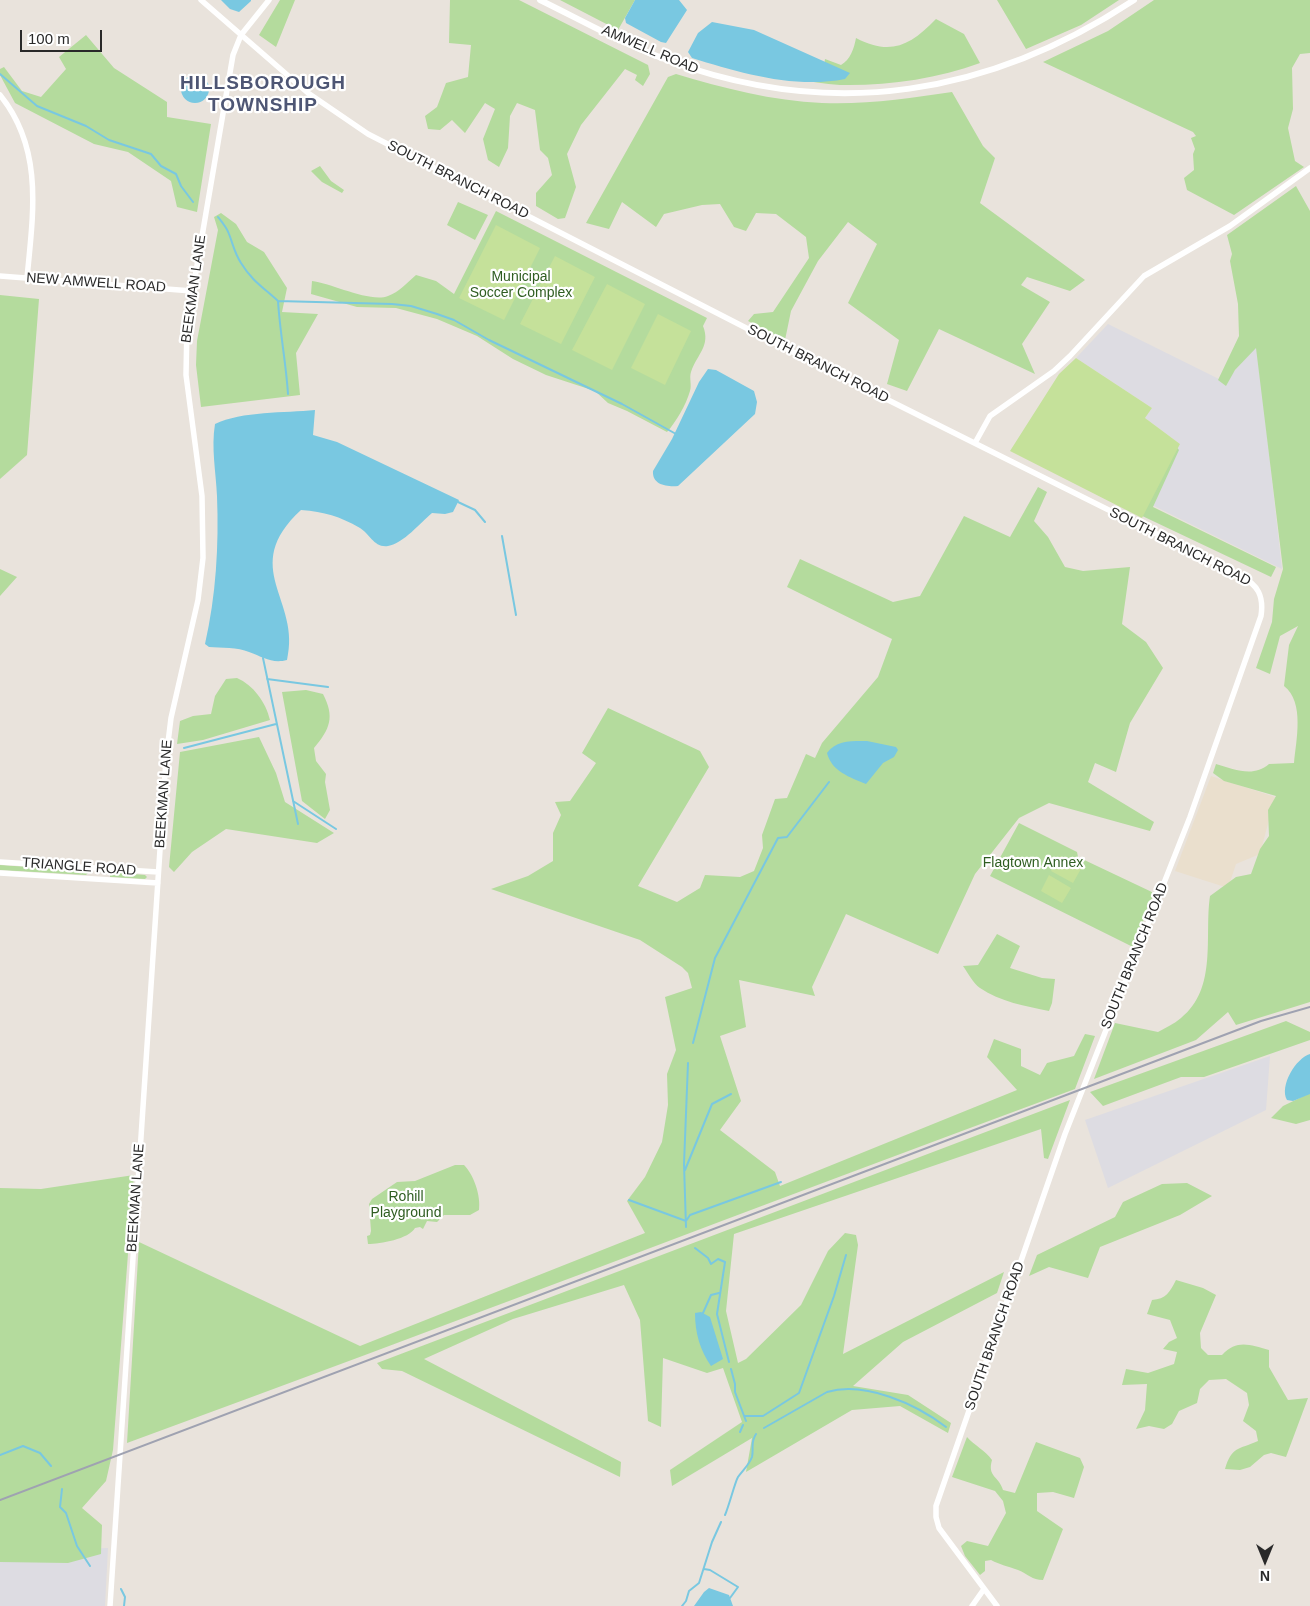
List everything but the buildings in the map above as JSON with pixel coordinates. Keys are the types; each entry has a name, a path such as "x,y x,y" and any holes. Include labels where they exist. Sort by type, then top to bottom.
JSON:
{"main road":[{"name":"AMWELL ROAD","path":"540,0 643,50 697,71 772,88 849,93 926,86 960,80 1014,64 1077,36 1134,0"}],"street":[{"name":"SOUTH BRANCH ROAD","path":"201,0 308,93 368,134 1241,576 1255,585 1261,596 1262,609 1259,623 1193,809 1075,1108 936,1506 939,1528 997,1606"},
{"name":"BEEKMAN LANE","path":"110,1606 169,731 196,608 203,558 202,496 186,375 186,340 192,291 232,55 241,36 269,0"},
{"path":"0,95 23,132 32,167 34,188 27,278"},
{"path":"975,443 990,416 1054,371 1144,276 1230,226 1310,168"},
{"name":"NEW AMWELL ROAD","path":"0,276 192,291"},
{"name":"TRIANGLE ROAD","path":"0,862 158,872"},
{"name":"TRIANGLE ROAD","path":"0,873 158,883"},
{"path":"972,1606 984,1589"}],"shaded area":[{"path":"1108,324 1225,382 1257,345 1282,569 1150,504 1180,444 1145,418 1152,408 1076,358"},
{"path":"1211,776 1275,797 1260,854 1236,864 1228,888 1175,871"},
{"path":"1270,1056 1266,1110 1108,1188 1085,1120"},
{"path":"108,1548 105,1606 0,1606 0,1551"}],"green space":[{"path":"280,0 295,0 276,47 259,35"},
{"path":"450,0 519,0 648,65 650,74 643,86 635,80 637,75 625,69 581,125 567,154 576,187 565,218 558,219 536,206 536,193 552,175 548,158 540,150 535,110 517,103 510,116 508,148 499,167 488,160 483,139 495,109 485,103 465,133 452,120 440,130 428,129 425,116 437,107 446,83 468,77 471,45 449,43"},
{"path":"560,0 635,0 618,30"},
{"path":"997,0 1119,0 1081,25 1026,49"},
{"path":"1154,0 1310,0 1310,53 1300,54 1292,68 1293,109 1288,128 1295,161 1304,167 1234,215 1187,190 1184,178 1194,170 1193,154 1195,149 1191,138 1196,136 1193,132 1043,62 1108,31"},
{"path":"936,19 964,34 980,63 964,69 893,83 840,85 794,79 823,73 825,59 841,65 851,54 856,38 879,46 899,45 917,36"},
{"path":"86,35 114,68 167,102 167,117 211,124 197,212 177,207 171,181 128,152 94,144 15,103 0,75 0,69 4,67 22,91 41,97 66,69 59,57"},
{"path":"676,74 748,93 804,102 871,102 952,92 983,146 995,158 980,203 1085,280 1070,291 1027,277 1021,285 1050,302 1022,344 1035,374 939,329 907,391 887,384 899,340 848,303 877,244 848,222 818,261 791,311 785,340 748,321 754,314 773,312 809,258 806,237 776,214 756,213 746,231 734,227 720,204 702,205 664,214 656,227 622,202 609,229 586,223 668,77"},
{"path":"320,166 331,181 344,190 342,193 322,182 311,171"},
{"path":"1296,186 1310,211 1310,1002 1236,1025 1228,1012 1196,1040 1094,1079 1115,1023 1158,1032 1181,1018 1193,1006 1205,977 1210,896 1236,877 1251,874 1260,849 1269,836 1268,810 1276,796 1224,781 1213,773 1216,764 1236,770 1256,771 1269,764 1294,763 1298,722 1297,712 1291,693 1284,686 1289,645 1298,626 1280,636 1270,674 1256,668 1272,622 1274,599 1283,569 1256,348 1235,370 1226,386 1218,380 1239,336 1238,304 1230,261 1232,254 1227,235"},
{"path":"458,202 488,215 475,240 447,225"},
{"name":"Municipal Soccer Complex","path":"496,211 707,318 703,326 705,333 704,345 691,372 691,389 680,413 667,432 608,403 595,391 546,375 513,359 477,336 437,319 396,308 357,307 311,294 312,281 371,297 388,296 403,287 416,275 436,281 454,294"},
{"path":"221,213 236,224 247,242 264,252 287,288 282,312 318,314 296,353 300,395 201,407 196,365 197,341 218,230 214,217"},
{"path":"496,225 540,248 504,320 459,298"},
{"path":"555,256 595,277 561,344 520,324"},
{"path":"607,284 645,304 612,370 572,350"},
{"path":"0,295 39,299 27,455 0,479"},
{"path":"658,314 691,331 665,385 631,368"},
{"path":"1076,358 1152,408 1145,418 1180,444 1142,518 1010,451 1059,374"},
{"path":"1173,443 1179,450 1153,507 1276,567 1271,577 1098,495"},
{"path":"1038,487 1047,492 1034,521 1048,537 1065,567 1083,571 1130,567 1122,624 1146,642 1163,668 1130,723 1116,772 1095,763 1088,782 1154,822 1150,831 1049,803 1019,818 975,874 938,954 846,914 812,987 815,996 739,980 746,1027 720,1036 741,1101 720,1130 775,1172 780,1186 1017,1090 987,1057 994,1039 1021,1049 1021,1066 1040,1075 1047,1063 1074,1056 1085,1034 1095,1036 1075,1089 127,1443 139,1242 360,1346 645,1233 627,1201 645,1177 662,1142 668,1105 667,1074 676,1050 665,997 692,988 688,973 682,967 640,940 491,889 528,876 553,861 553,833 561,815 555,802 570,801 596,763 582,753 608,708 700,751 709,767 638,886 677,902 700,888 705,875 740,877 754,871 763,848 762,835 775,799 787,798 806,754 815,758 822,743 878,677 892,639 787,587 800,559 893,602 920,596 964,516 1010,537"},
{"path":"0,569 17,577 0,596"},
{"path":"237,678 258,695 270,720 203,740 177,744 180,721 193,716 211,714 215,696 226,679"},
{"path":"306,690 323,694 329,709 330,716 327,729 314,748 316,761 326,774 325,782 330,810 325,819 302,801 282,692"},
{"path":"259,737 276,773 285,802 334,833 317,843 226,829 192,852 174,872 169,867 180,752"},
{"name":"Flagtown Annex","path":"1019,823 1077,852 1078,857 1154,893 1133,947 990,876"},
{"path":"1060,856 1082,867 1073,883 1051,871"},
{"path":"0,865 86,871 88,873 86,875 0,870"},
{"path":"110,872 145,875 147,877 145,879 110,877"},
{"path":"1049,875 1071,888 1062,903 1041,891"},
{"path":"997,934 1020,946 1010,968 1042,978 1055,979 1049,1011 996,997 980,988 971,978 963,966 978,965"},
{"path":"1286,1021 1310,1032 1310,1040 1204,1077 1181,1077 1103,1106 1090,1092"},
{"path":"1310,1093 1310,1120 1296,1124 1271,1118 1283,1106"},
{"path":"1070,1100 1048,1159 1044,1158 1041,1129 734,1234 726,1311 738,1363 746,1359 801,1305 828,1251 845,1233 856,1235 858,1245 843,1354 1004,1272 997,1293 903,1342 853,1386 908,1395 951,1423 948,1433 900,1406 852,1410 746,1472 752,1438 672,1486 670,1470 742,1422 723,1368 707,1373 663,1358 661,1427 648,1421 640,1320 624,1285 513,1319 424,1359 621,1462 620,1477 402,1371 382,1369 377,1363"},
{"name":"Rohill Playground","path":"455,1165 464,1165 471,1174 478,1192 479,1210 470,1215 444,1215 437,1222 427,1221 423,1229 420,1227 415,1228 412,1232 401,1238 368,1244 367,1236 370,1235 371,1231 369,1204 372,1199 397,1182 415,1181"},
{"path":"134,1175 113,1450 106,1481 82,1508 102,1525 101,1554 68,1563 0,1562 0,1188 41,1189"},
{"path":"1187,1183 1212,1196 1180,1215 1100,1247 1088,1278 1049,1267 1029,1276 1037,1255 1115,1217 1123,1202 1162,1184"},
{"path":"1176,1280 1203,1288 1216,1295 1200,1333 1201,1348 1208,1355 1222,1355 1238,1345 1250,1345 1269,1350 1269,1367 1288,1400 1308,1398 1286,1457 1271,1453 1264,1455 1250,1467 1240,1470 1225,1469 1233,1452 1258,1441 1256,1431 1243,1421 1249,1405 1247,1393 1226,1379 1209,1380 1200,1389 1197,1403 1179,1411 1172,1424 1164,1429 1149,1426 1136,1429 1145,1410 1147,1384 1122,1385 1126,1369 1148,1373 1174,1364 1177,1352 1163,1349 1169,1342 1177,1338 1170,1320 1147,1314 1152,1300 1167,1294"},
{"path":"967,1437 992,1460 992,1473 1003,1490 1015,1493 1036,1442 1080,1458 1084,1467 1074,1498 1053,1492 1037,1493 1037,1511 1063,1529 1043,1580 1033,1578 991,1560 985,1561 985,1571 980,1575 965,1556 961,1546 967,1541 988,1546 1006,1513 1003,1501 995,1491 952,1477"}],"water":[{"path":"221,0 251,1 239,12 230,9"},
{"path":"635,0 679,0 687,10 666,43 626,23 625,18"},
{"path":"712,22 754,30 850,73 845,79 826,82 787,81 748,74 692,58 688,52 698,33"},
{"path":"195,75 205,79 209,89 205,99 195,103 185,99 181,89 185,79"},
{"path":"708,369 716,370 754,391 757,402 755,414 678,486 661,484 653,476 653,471 672,439 699,382"},
{"path":"315,410 313,435 337,442 459,500 453,512 445,514 432,513 406,537 388,546 379,545 360,528 345,520 325,513 301,510 283,531 274,549 273,567 276,584 287,619 289,639 287,660 272,661 245,650 209,647 205,644 214,589 218,533 214,451 215,424 238,417 264,413"},
{"path":"867,741 896,747 898,750 894,757 883,763 866,784 842,773 833,765 827,753 840,743"},
{"path":"1310,1054 1310,1094 1293,1101 1287,1100 1285,1087 1290,1073 1299,1061"},
{"path":"701,1312 710,1317 723,1359 711,1366 704,1354 697,1334 695,1313"},
{"path":"709,1588 729,1595 733,1606 694,1606"}],"waterway":[{"path":"0,74 37,106 86,126 109,140 151,154 161,166 176,174 181,186 193,202"},
{"path":"218,217 227,230 245,269 254,280 278,301 392,304 411,306 437,314 454,320 489,340 622,404 676,434"},
{"path":"278,301 288,394"},
{"path":"458,502 475,510 485,522"},
{"path":"502,536 516,615"},
{"path":"263,658 298,824"},
{"path":"267,679 328,687"},
{"path":"184,748 276,724"},
{"path":"693,1043 715,958 778,838 787,837 829,782"},
{"path":"293,801 336,829"},
{"path":"686,1227 684,1164 688,1063"},
{"path":"685,1170 712,1104 731,1094"},
{"path":"629,1200 686,1221 690,1215 781,1182"},
{"path":"695,1248 708,1258 711,1264 718,1259 725,1262 717,1314 729,1362"},
{"path":"744,1416 763,1416 799,1393 834,1296 846,1255"},
{"path":"703,1313 711,1295 719,1293"},
{"path":"731,1369 735,1392 746,1421"},
{"path":"764,1428 827,1392 842,1389 873,1392 890,1397 920,1410 946,1427"},
{"path":"740,1432 743,1425"},
{"path":"725,1515 738,1477 752,1457 756,1434"},
{"path":"0,1455 23,1446 40,1453 51,1466"},
{"path":"62,1489 60,1507 66,1513 77,1546 90,1566"},
{"path":"682,1606 686,1601 689,1591 699,1583 712,1542 721,1522"},
{"path":"704,1569 710,1570 738,1587 730,1598"},
{"path":"121,1589 125,1597 124,1606"}],"railway":[{"path":"0,1500 1261,1021 1310,1007"}],"district":[{"name":"HILLSBOROUGH TOWNSHIP","path":"263,95"}]}
